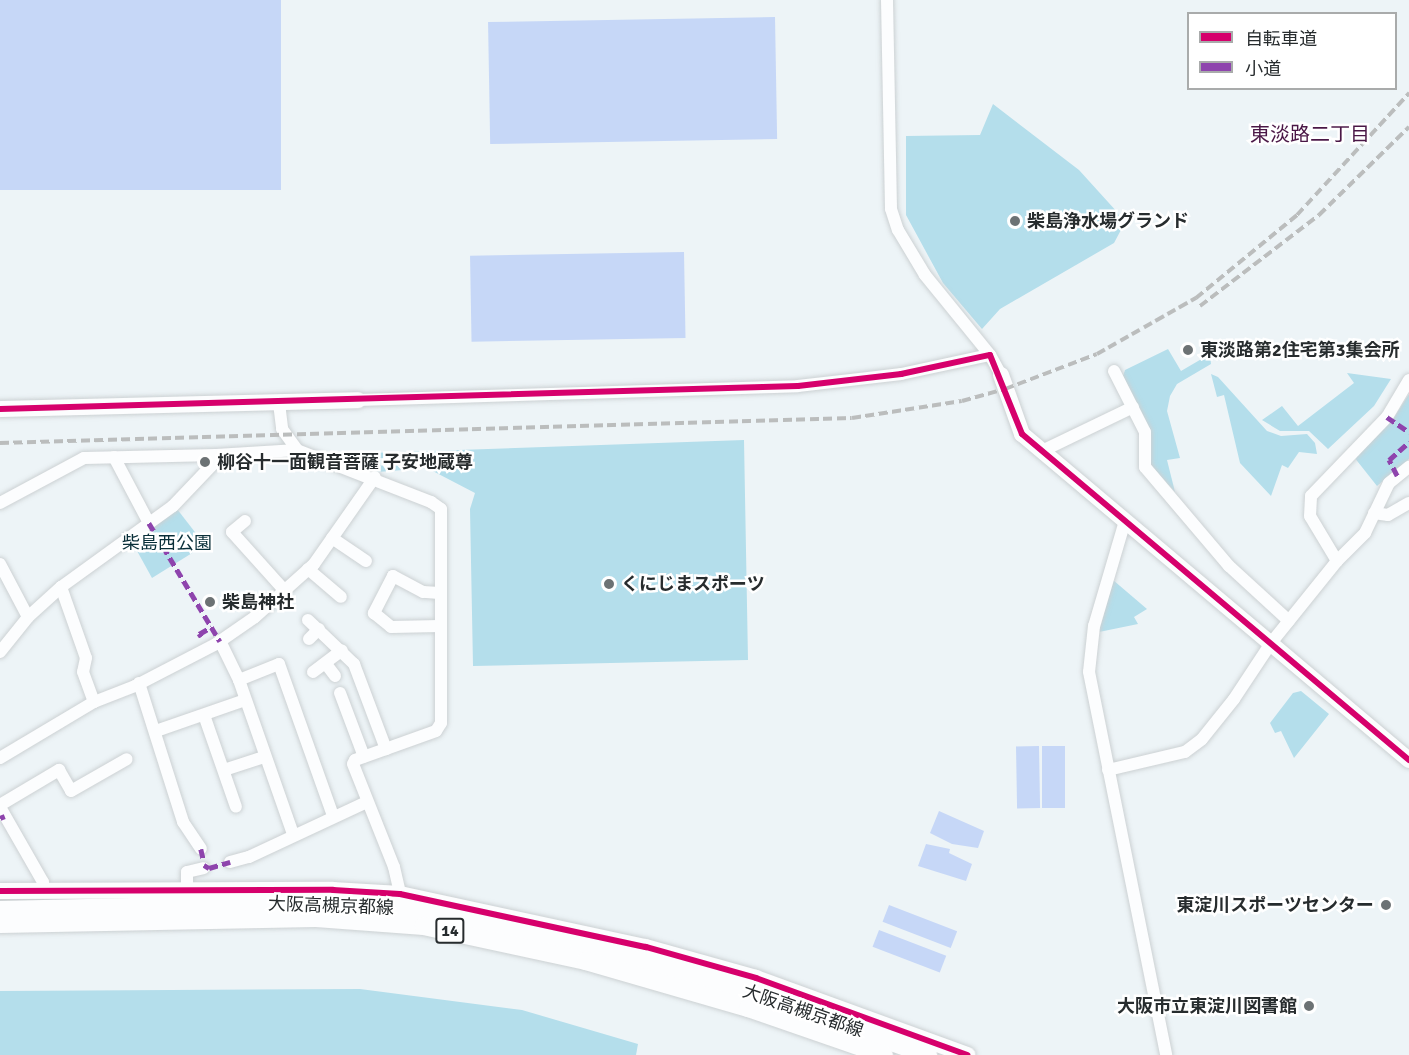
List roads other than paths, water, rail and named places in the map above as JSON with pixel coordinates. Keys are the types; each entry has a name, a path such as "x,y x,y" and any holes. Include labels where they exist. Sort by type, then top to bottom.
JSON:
{"main road":[{"name":"大阪高槻京都線","path":"0,910 318,903 419,910 579,945 753,993 928,1055"},
{"name":"大阪高槻京都線","path":"0,924 316,918 424,926 586,961 748,1008 884,1055"}],"street":[{"path":"887,0 891,209 898,230 925,275 990,355 1001,375 1016,425 1042,452 1409,760"},
{"path":"0,409 279,403 798,386 901,374 990,355"},
{"path":"1114,371 1145,432 1145,467 1229,566 1289,621"},
{"path":"1337,561 1310,516 1311,496 1387,417 1409,380"},
{"path":"279,403 282,429 297,450"},
{"path":"1042,452 1133,407"},
{"path":"0,503 84,458 216,455 297,450 375,477 441,509 439,593 441,723 436,731 364,757 353,764 394,867 399,894"},
{"path":"0,652 28,617 61,587 173,506 213,464 216,455"},
{"path":"114,457 148,524"},
{"path":"1108,770 1185,752 1195,746 1234,699 1271,643 1337,561 1365,533 1389,483 1409,467"},
{"path":"0,758 94,702 139,683 220,641 285,591 308,569 375,477"},
{"path":"1374,513 1388,515 1409,502"},
{"path":"245,521 232,532 285,591"},
{"path":"1125,521 1094,626 1089,672 1166,1055"},
{"path":"332,538 366,561"},
{"path":"0,564 28,617"},
{"path":"308,569 341,597"},
{"path":"439,593 423,592 393,576 374,612 391,627 440,626"},
{"path":"61,587 86,658 83,672 94,702"},
{"path":"308,620 342,650 354,664 386,749"},
{"path":"309,639 319,629"},
{"path":"220,641 238,680 293,834"},
{"path":"313,672 342,650"},
{"path":"238,680 279,664 333,816"},
{"path":"326,664 335,675"},
{"path":"139,683 183,822 201,849"},
{"path":"340,693 364,757"},
{"path":"156,731 245,700"},
{"path":"204,715 236,807"},
{"path":"224,770 264,757"},
{"path":"43,891 43,882 0,806 59,770 71,791 127,759"},
{"path":"230,862 249,857 293,834 367,802"},
{"path":"187,890 187,872 204,868"},
{"path":"0,891 187,890 399,894 646,947 756,978 967,1055"}],"railway":[{"path":"0,443 852,418 962,401 1005,389 1097,354 1196,298 1297,215 1409,93"},
{"path":"1200,306 1319,215 1409,127"}],"place":[{"name":"柴島浄水場グランド","path":"1015,221"},
{"name":"東淡路第2住宅第3集会所","path":"1188,350"},
{"name":"柳谷十一面観音菩薩 子安地蔵尊","path":"205,462"},
{"name":"くにじまスポーツ","path":"609,584"},
{"name":"柴島神社","path":"210,602"},
{"name":"東淀川スポーツセンター","path":"1386,905"},
{"name":"大阪市立東淀川図書館","path":"1309,1006"}],"district":[{"name":"東淡路二丁目","path":"1310,134"}],"park label":[{"name":"柴島西公園","path":"167,543"}]}
